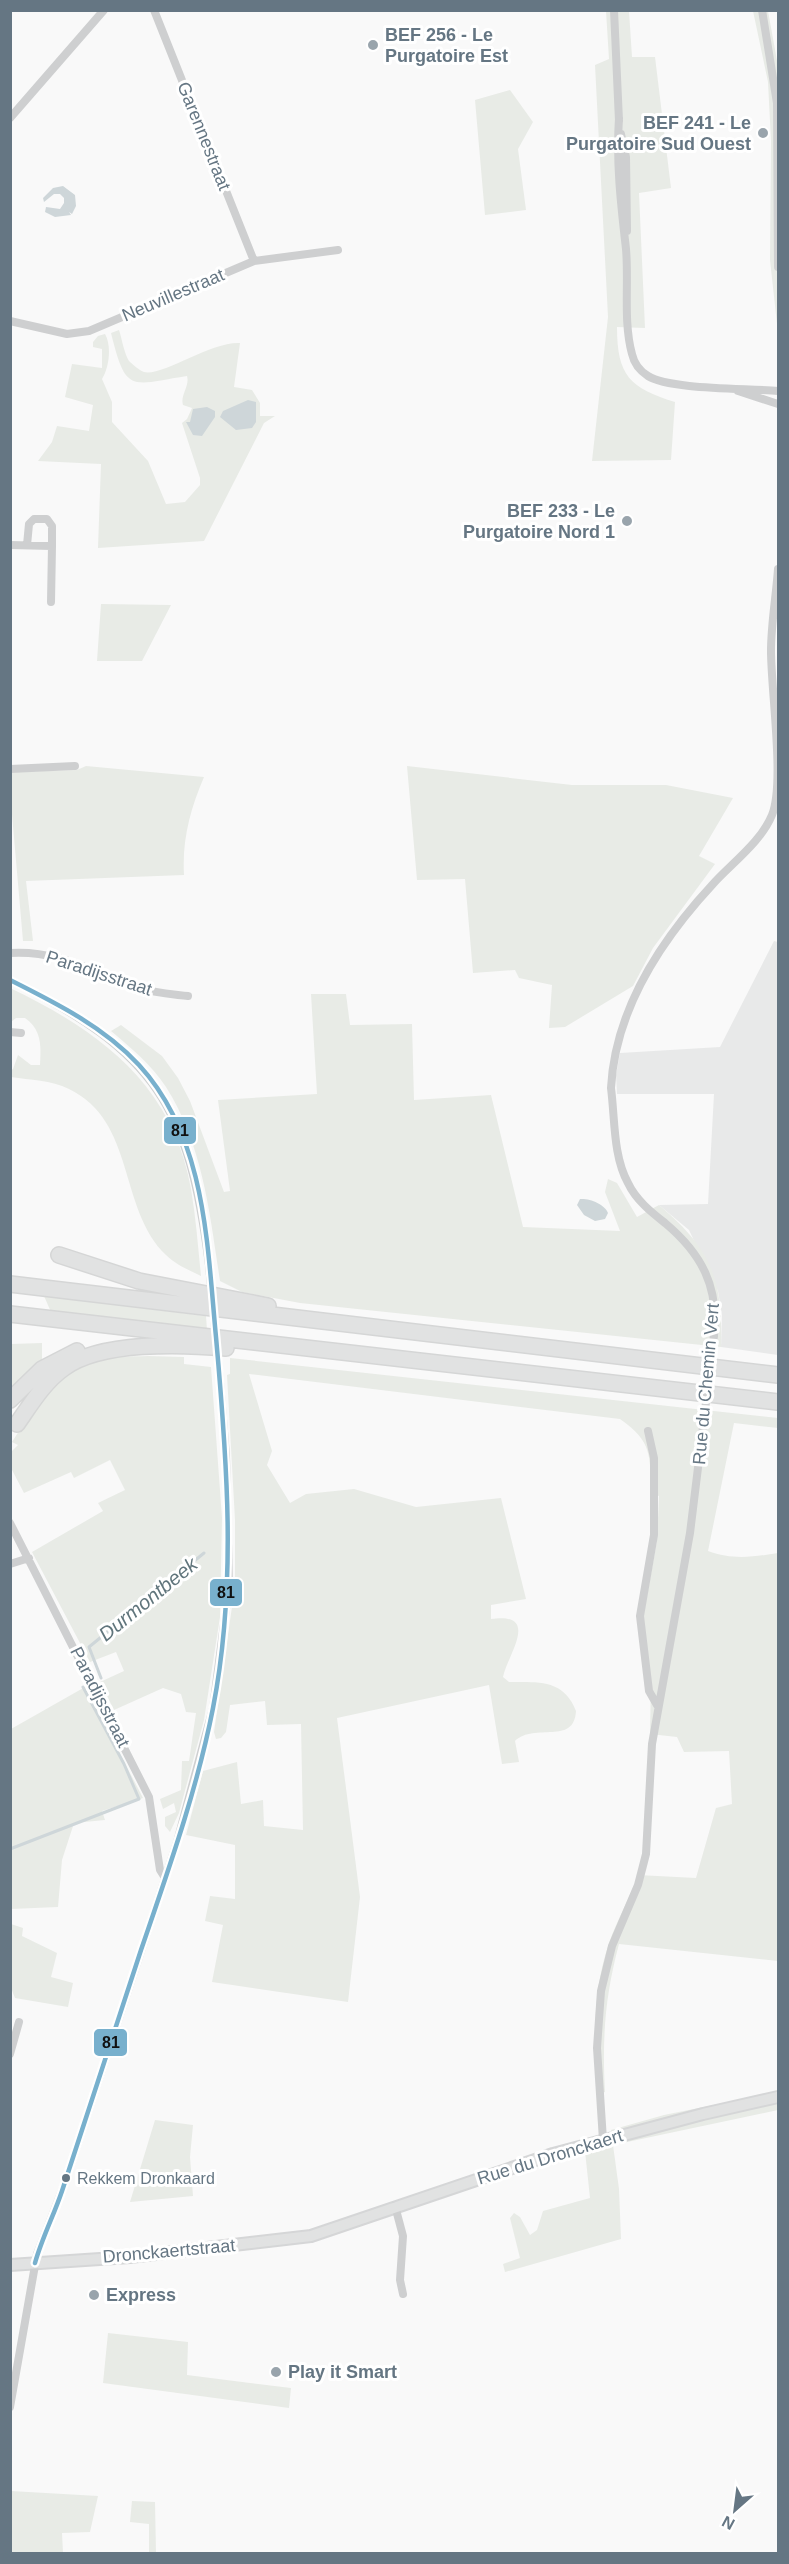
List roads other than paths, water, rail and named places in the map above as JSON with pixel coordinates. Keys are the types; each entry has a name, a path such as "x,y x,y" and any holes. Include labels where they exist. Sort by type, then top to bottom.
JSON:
{"highway":[{"path":"59,1255 104,1272 147,1283 200,1295 313,1313 347,1324"},
{"path":"10,1284 761,1373 778,1373"},
{"path":"10,1314 778,1402"},
{"path":"10,1400 42,1369 79,1349 108,1344 174,1341 255,1351 313,1349"},
{"path":"17,1424 49,1380 65,1367 82,1358 113,1350 223,1347"}],"main road":[{"name":"Rue du Dronckaert","path":"326,2232 395,2206 603,2140 778,2097"},
{"name":"Dronckaertstraat","path":"10,2265 130,2257 311,2236 326,2232"}],"street":[{"path":"10,118 104,10"},
{"name":"Garennestraat","path":"154,10 254,261"},
{"path":"614,10 619,118 618,176 626,249 630,346 638,367 646,375 664,382 778,391"},
{"path":"762,10 777,103 778,267"},
{"name":"Neuvillestraat","path":"10,321 67,334 89,331 254,261 338,250"},
{"path":"714,386 778,404"},
{"path":"27,545 29,524 34,519 47,519 52,526 51,602"},
{"path":"10,545 52,546"},
{"name":"Rue du Chemin Vert","path":"603,2140 597,2048 599,2002 609,1954 638,1885 645,1861 651,1749 690,1533 714,1335 714,1294 702,1262 683,1238 642,1204 624,1175 615,1120 612,1074 628,1011 643,979 689,911 761,833 772,814 777,787 771,652 778,570"},
{"path":"10,769 75,766"},
{"name":"Paradijsstraat","path":"10,953 26,952 66,958 138,988 188,996"},
{"name":"Paradijsstraat","path":"10,980 64,1008 106,1036 141,1067 157,1087 177,1124 197,1182 209,1265 220,1382 229,1533 228,1586 223,1645 213,1708 196,1779 63,2188 35,2263 10,2407"},
{"path":"10,1032 21,1033"},
{"name":"Rue du Chemin Vert","path":"648,1431 654,1458 654,1535 640,1616 649,1691 657,1706"},
{"name":"Paradijsstraat","path":"10,1523 149,1797 160,1870 165,1878"},
{"path":"10,1564 29,1558"},
{"path":"10,2054 18,2022"},
{"path":"395,2206 403,2236 400,2280 403,2295"}],"waterway":[{"name":"Durmontbeek","path":"101,1678 89,1647 204,1553"},
{"name":"Durmontbeek","path":"10,1849 139,1799 124,1764 83,1687"}],"place":[{"name":"BEF 256 - Le Purgatoire Est","path":"373,45"},
{"name":"BEF 241 - Le Purgatoire Sud Ouest","path":"763,133"},
{"name":"BEF 233 - Le Purgatoire Nord 1","path":"627,521"},
{"name":"Rekkem Dronkaard","path":"66,2178"},
{"name":"Express","path":"94,2295"},
{"name":"Play it Smart","path":"276,2372"}]}
